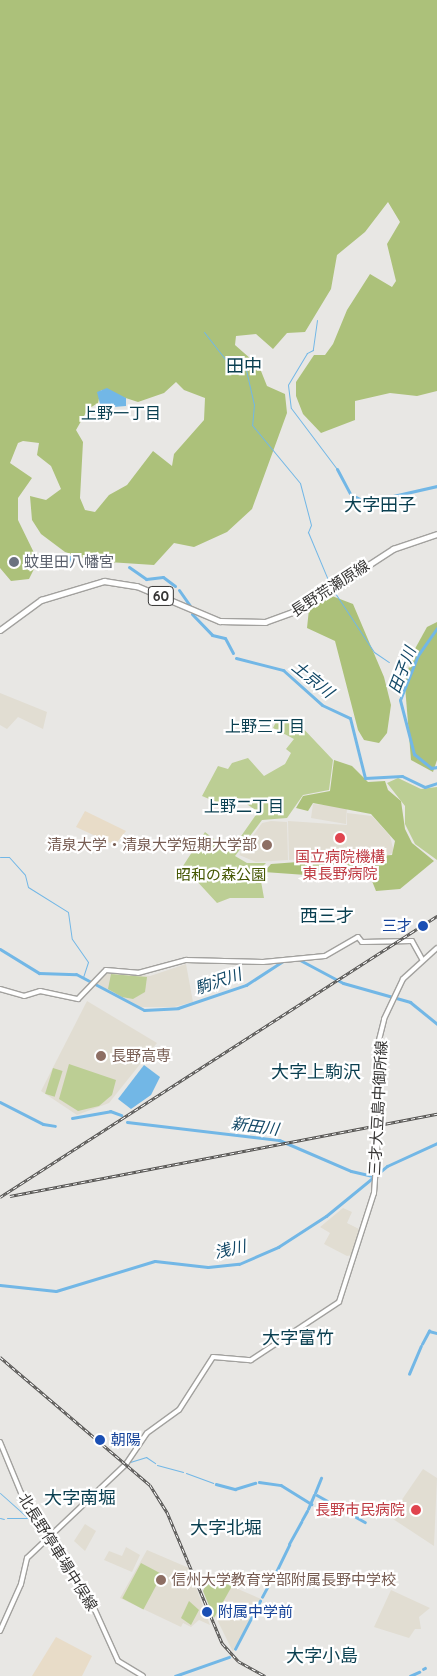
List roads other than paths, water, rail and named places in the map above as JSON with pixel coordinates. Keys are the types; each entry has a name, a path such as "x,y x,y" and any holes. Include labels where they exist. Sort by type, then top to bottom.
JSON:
{"main road":[{"name":"長野荒瀬原線","path":"0,630 41,600 93,582 126,583 207,617 238,624 278,619 325,593 393,549 437,534"},
{"path":"0,989 24,996 40,991 78,999 94,985 97,974 106,970 138,973 186,960 263,962 325,956 358,937 362,942 412,941 422,959"},
{"name":"三才大豆島中御所線","path":"0,1630 21,1584 25,1560 126,1464 147,1433 179,1410 213,1357 251,1360 283,1344 339,1302 366,1226 374,1179 380,1111 377,1048 394,995 422,959 437,948"},
{"name":"北長野停車場中俣線","path":"0,1442 18,1487 49,1536 58,1557 90,1599 118,1661 143,1676"}],"water":[{"path":"107,388 126,398 126,406 101,408 97,392"},
{"path":"47,556 73,556 73,565 47,565"},
{"path":"144,1065 160,1077 151,1095 131,1109 118,1099"}],"waterway":[{"path":"317,320 313,350 307,353 288,385 291,408 337,469"},
{"path":"204,332 225,359 246,370 254,404 252,425 300,483 311,525 308,532 331,587"},
{"path":"337,469 350,493"},
{"path":"371,501 437,486"},
{"path":"356,497 365,502"},
{"path":"129,567 146,579 163,577 175,586"},
{"path":"179,590 190,606"},
{"path":"333,590 374,652 389,662"},
{"path":"192,614 212,635 225,638 233,653"},
{"name":"田子川","path":"437,628 418,655 400,700 414,754 431,768 437,767"},
{"name":"土京川","path":"236,658 283,670 322,705 350,718 365,778 402,776 425,787 437,783"},
{"path":"394,666 409,679"},
{"path":"0,857 9,857 25,875 28,887 68,912 72,939 88,962 83,977"},
{"name":"駒沢川","path":"0,949 39,973 76,974 144,1010 178,1008 246,985 283,961"},
{"name":"駒沢川","path":"298,959 343,983 410,1002 437,1024"},
{"name":"新田川","path":"0,1102 43,1124 55,1126"},
{"name":"新田川","path":"72,1118 110,1111 121,1115"},
{"name":"新田川","path":"127,1122 279,1140 351,1171 372,1176"},
{"name":"浅川","path":"0,1285 56,1291 155,1261 208,1267 239,1264 278,1247 326,1216 387,1166 437,1143"},
{"path":"422,1344 429,1331 437,1333"},
{"path":"409,1374 421,1346"},
{"path":"130,1462 146,1457 155,1463"},
{"path":"157,1465 183,1472"},
{"path":"186,1473 213,1483"},
{"path":"89,1497 110,1477"},
{"path":"315,1493 321,1478"},
{"path":"259,1482 281,1485 311,1504"},
{"path":"216,1484 235,1489 255,1483"},
{"path":"0,1493 46,1534"},
{"path":"308,1509 314,1495"},
{"path":"317,1495 365,1522"},
{"path":"81,1504 85,1500"},
{"path":"302,1520 307,1511"},
{"path":"0,1518 4,1519"},
{"path":"7,1518 27,1518"},
{"path":"289,1544 301,1522"},
{"path":"276,1572 289,1545"},
{"path":"262,1597 275,1573"},
{"path":"235,1649 260,1601"},
{"path":"175,1676 229,1657"},
{"path":"410,1676 419,1672"}],"railway":[{"path":"0,1197 437,916"},
{"path":"10,1196 437,1114"},
{"path":"0,1357 150,1485 167,1512 222,1643 238,1661 265,1676"}],"place":[{"name":"蚊里田八幡宮","path":"14,562"},
{"name":"国立病院機構 東長野病院","path":"340,838"},
{"name":"清泉大学・清泉大学短期大学部","path":"267,845"},
{"name":"三才","path":"423,926"},
{"name":"長野高専","path":"101,1056"},
{"name":"朝陽","path":"100,1440"},
{"name":"長野市民病院","path":"416,1510"},
{"name":"信州大学教育学部附属長野中学校","path":"161,1580"},
{"name":"附属中学前","path":"207,1612"}],"district":[{"name":"田中","path":"244,366"},
{"name":"上野一丁目","path":"121,413"},
{"name":"大字田子","path":"380,505"},
{"name":"上野三丁目","path":"265,726"},
{"name":"上野二丁目","path":"244,806"},
{"name":"西三才","path":"327,916"},
{"name":"大字上駒沢","path":"316,1072"},
{"name":"大字富竹","path":"298,1338"},
{"name":"大字南堀","path":"80,1498"},
{"name":"大字北堀","path":"226,1528"},
{"name":"大字小島","path":"322,1656"}],"park label":[{"name":"昭和の森公園","path":"221,875"}]}
